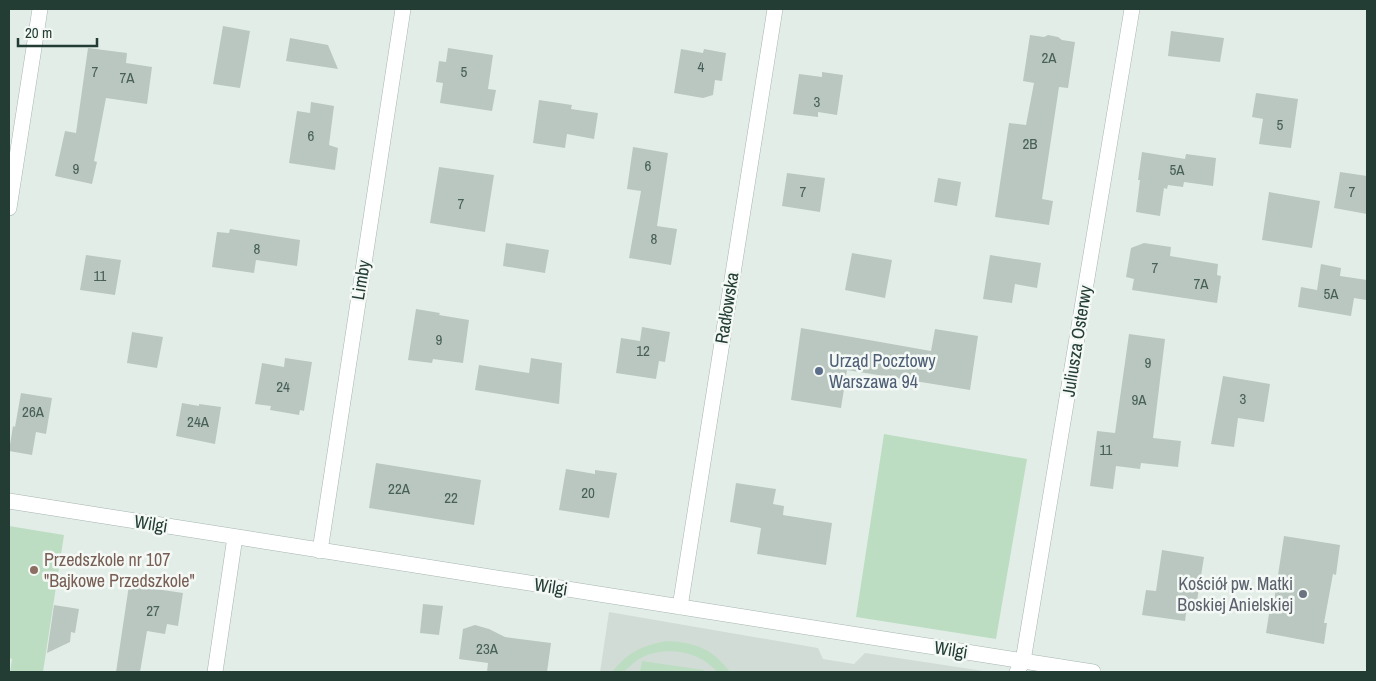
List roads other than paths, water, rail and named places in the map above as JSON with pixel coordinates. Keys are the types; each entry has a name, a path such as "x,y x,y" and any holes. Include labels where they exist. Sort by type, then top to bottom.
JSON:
{"street":[{"path":"9,208 40,9"},
{"name":"Limby","path":"320,550 403,9"},
{"name":"Radłowska","path":"680,607 775,9"},
{"name":"Juliusza Osterwy","path":"1020,666 1132,9"},
{"name":"Wilgi","path":"9,501 680,607 1020,666 1093,672"},
{"path":"214,672 235,538"}],"place":[{"name":"Urząd Pocztowy Warszawa 94","path":"819,371"},
{"name":"Przedszkole nr 107 \"Bajkowe Przedszkole\"","path":"34,570"},
{"name":"Kościół pw. Matki Boskiej Anielskiej","path":"1303,594"}]}
